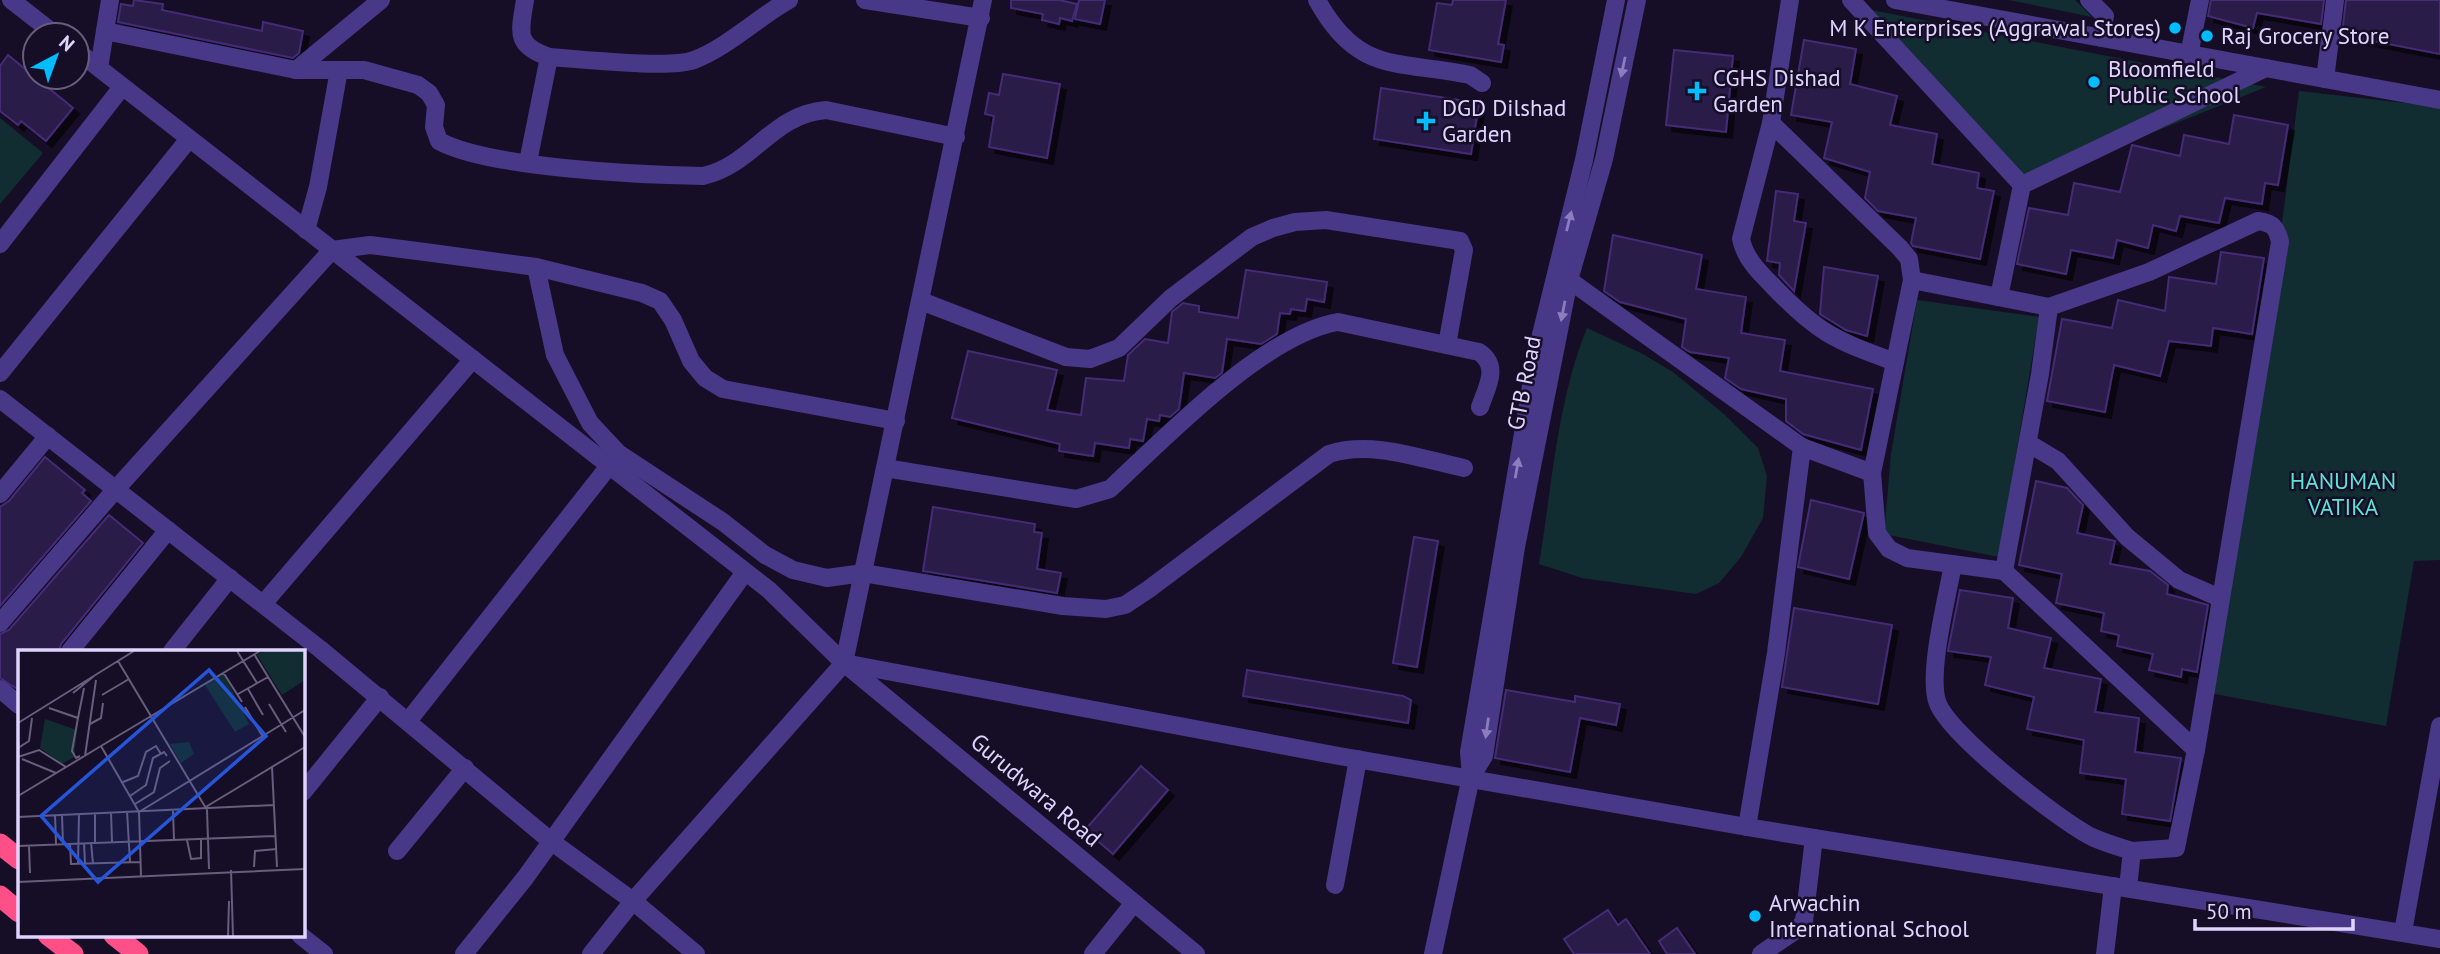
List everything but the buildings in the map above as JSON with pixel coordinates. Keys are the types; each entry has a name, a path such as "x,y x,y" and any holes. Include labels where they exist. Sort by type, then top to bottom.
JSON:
{"highway":[{"path":"0,844 18,858"},
{"path":"0,896 18,911"},
{"path":"49,936 73,954"},
{"path":"115,936 138,954"}],"street":[{"path":"11,0 29,6 43,21"},
{"path":"99,68 110,0"},
{"path":"296,70 381,0"},
{"path":"525,0 520,28 522,42 531,51 550,57 670,63 692,61 789,0"},
{"path":"591,954 633,901 844,663 982,9 865,0"},
{"path":"1317,0 1343,36 1377,61 1470,75 1482,83"},
{"name":"GTB Road","path":"1433,954 1471,777 1483,756 1546,353 1616,0"},
{"name":"GTB Road","path":"1562,278 1604,159 1637,0"},
{"path":"1790,0 1771,123 1741,239 1744,251 1775,289 1819,331 1840,343 1895,362"},
{"path":"1851,0 2022,185"},
{"path":"1895,0 2440,100"},
{"path":"2089,0 2105,16 2101,38"},
{"path":"2189,55 2200,0"},
{"path":"2325,79 2335,0"},
{"path":"105,31 296,70 364,70 418,85 429,93 436,105 434,127 439,141 454,149 528,162 703,176 723,172 790,119 817,110 956,137"},
{"path":"528,162 550,57"},
{"name":"Gurudwara Road","path":"91,62 769,590 844,663 1196,954"},
{"path":"2022,185 2266,68"},
{"path":"306,230 318,187 339,70"},
{"path":"0,244 122,87"},
{"path":"1771,123 1909,258 1912,280 1872,473 1878,533 1889,549 1907,558 2004,570 2196,750"},
{"path":"0,373 189,139"},
{"path":"1999,297 2022,185"},
{"path":"921,302 1066,357 1090,359 1119,348 1171,298 1252,237 1295,222 1326,220 1460,241 1464,250 1447,345"},
{"path":"1912,280 2049,306 2149,272 2258,221 2269,222 2277,229 2280,242 2196,750 2176,848 2133,851 2092,837 2006,778 1949,719 1937,703 1934,678 1953,564"},
{"path":"0,624 116,489 332,250 370,245 536,267 642,293 660,301 673,320 691,361 705,378 723,389 895,421"},
{"path":"536,267 555,355 590,423 618,453 793,570 827,578 863,573 1063,606 1106,609 1125,604 1149,589 1329,454 1348,448 1369,449 1464,468"},
{"path":"1562,278 1802,447 1872,473"},
{"path":"2004,570 2028,443 2049,306"},
{"path":"885,468 1076,499 1092,496 1110,489 1218,389 1315,326 1338,322 1479,352 1489,358 1493,369 1480,407"},
{"path":"263,604 473,359"},
{"path":"0,399 409,720 552,842 633,901 696,954"},
{"path":"0,494 48,436"},
{"path":"2028,443 2058,461 2127,537 2179,580 2220,597"},
{"path":"1747,827 1776,653 1802,447"},
{"path":"409,720 609,466"},
{"path":"71,650 168,530"},
{"path":"464,954 552,842 745,572"},
{"path":"173,650 230,578"},
{"path":"844,663 1358,759 1747,827 2440,939"},
{"path":"0,688 18,704"},
{"path":"304,791 380,698"},
{"path":"2403,932 2440,726"},
{"path":"1335,885 1358,759"},
{"path":"397,852 465,768"},
{"path":"1762,954 1799,928 1804,921 1814,838"},
{"path":"2105,954 2121,887 2133,851"},
{"path":"1093,954 1134,903"},
{"path":"301,936 324,954"}],"green space":[{"path":"2009,0 2075,0 2092,17"},
{"path":"1851,6 2266,87 2022,185"},
{"name":"HANUMAN VATIKA","path":"2299,91 2440,107 2440,560 2414,561 2386,726 2210,693 2263,370"},
{"path":"0,118 43,153 0,204"},
{"path":"1917,300 2039,317 1999,557 1884,534 1891,454"},
{"path":"1587,328 1641,353 1673,372 1725,415 1758,448 1767,476 1763,518 1741,557 1719,583 1696,594 1582,578 1539,564 1562,414"}],"place":[{"name":"M K Enterprises (Aggrawal Stores)","path":"2175,28"},
{"name":"Raj Grocery Store","path":"2207,36"},
{"name":"Bloomfield Public School","path":"2094,82"},
{"name":"CGHS Dishad Garden","path":"1697,91"},
{"name":"DGD Dilshad Garden","path":"1426,121"},
{"name":"Arwachin International School","path":"1755,916"}]}
